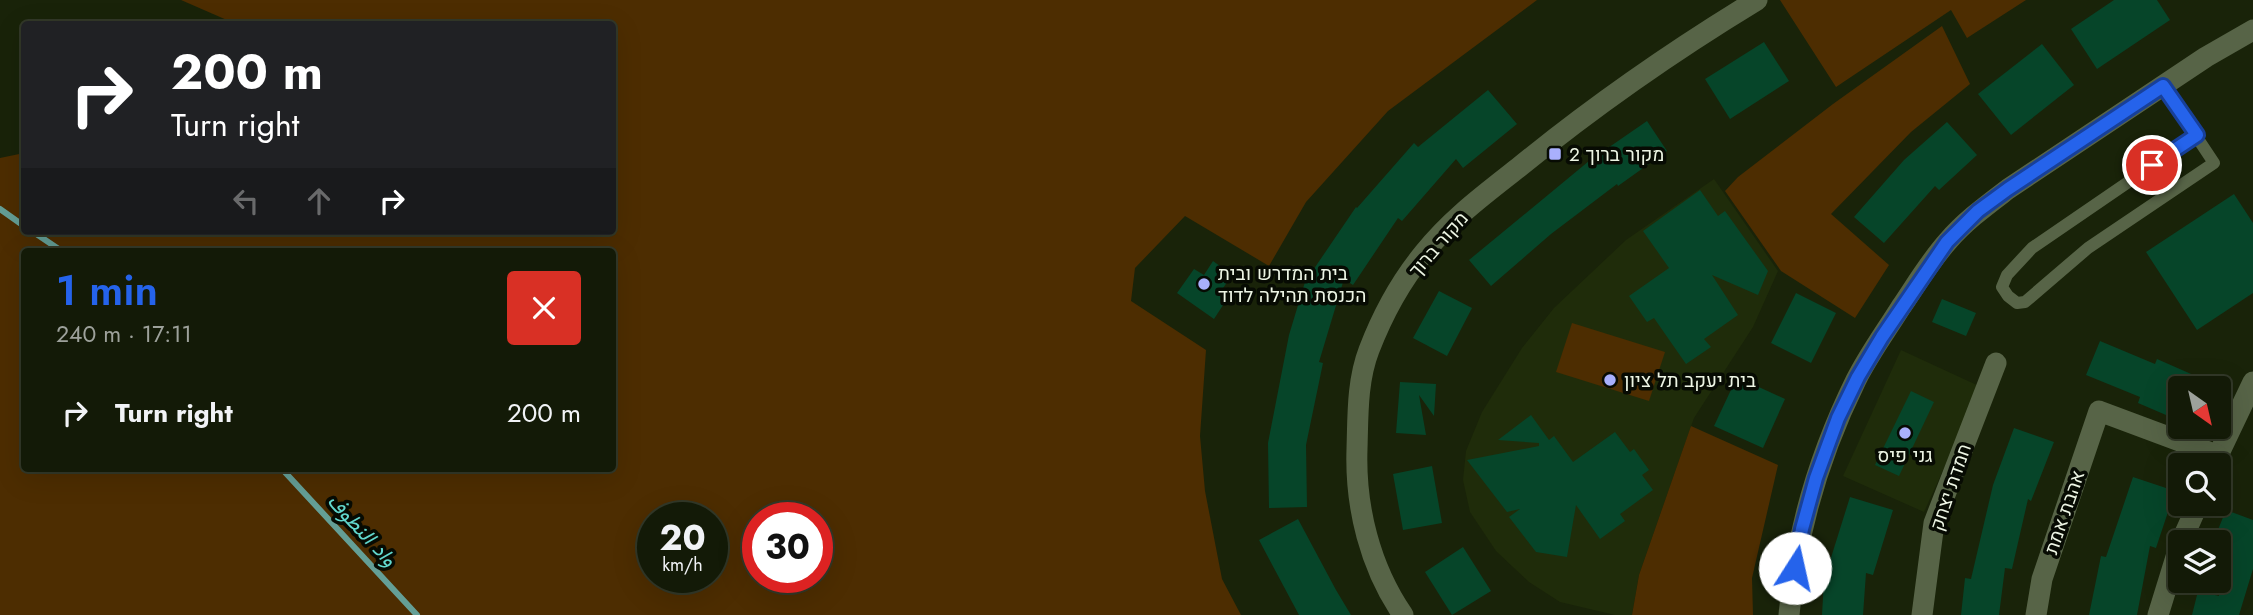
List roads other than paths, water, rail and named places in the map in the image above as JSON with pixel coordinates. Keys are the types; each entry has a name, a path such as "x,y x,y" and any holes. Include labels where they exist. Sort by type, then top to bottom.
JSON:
{"street":[{"name":"מקור ברוך","path":"1402,615 1374,560 1362,521 1356,469 1358,398 1368,351 1395,296 1424,253 1455,219 1584,114 1690,40 1757,0"},
{"path":"1789,615 1802,529 1816,478 1838,418 1858,377 1914,287 1947,242 1978,211 2163,86 2253,30"},
{"name":"חמדת יצחק","path":"1922,615 1934,523 1996,363"},
{"path":"2218,453 2253,382"},
{"name":"אהבת אמת","path":"2036,615 2042,579 2099,411 2198,453"},
{"path":"2158,615 2168,584"}],"lane":[{"path":"2163,86 2197,135 2214,163 2088,248 2025,302 2017,303 2008,296 2001,287 2007,275 2032,248 2197,135"}],"waterway":[{"name":"واد النطوف","path":"0,209 21,224"},
{"name":"واد النطوف","path":"38,235 57,248"},
{"name":"واد النطوف","path":"285,472 417,615"}],"place":[{"name":"מקור ברוך 2","path":"1555,154"},
{"name":"בית המדרש ובית הכנסת תהילה לדוד","path":"1204,284"},
{"name":"בית יעקב תל ציון","path":"1610,380"},
{"name":"גני פיס","path":"1905,433"}]}
